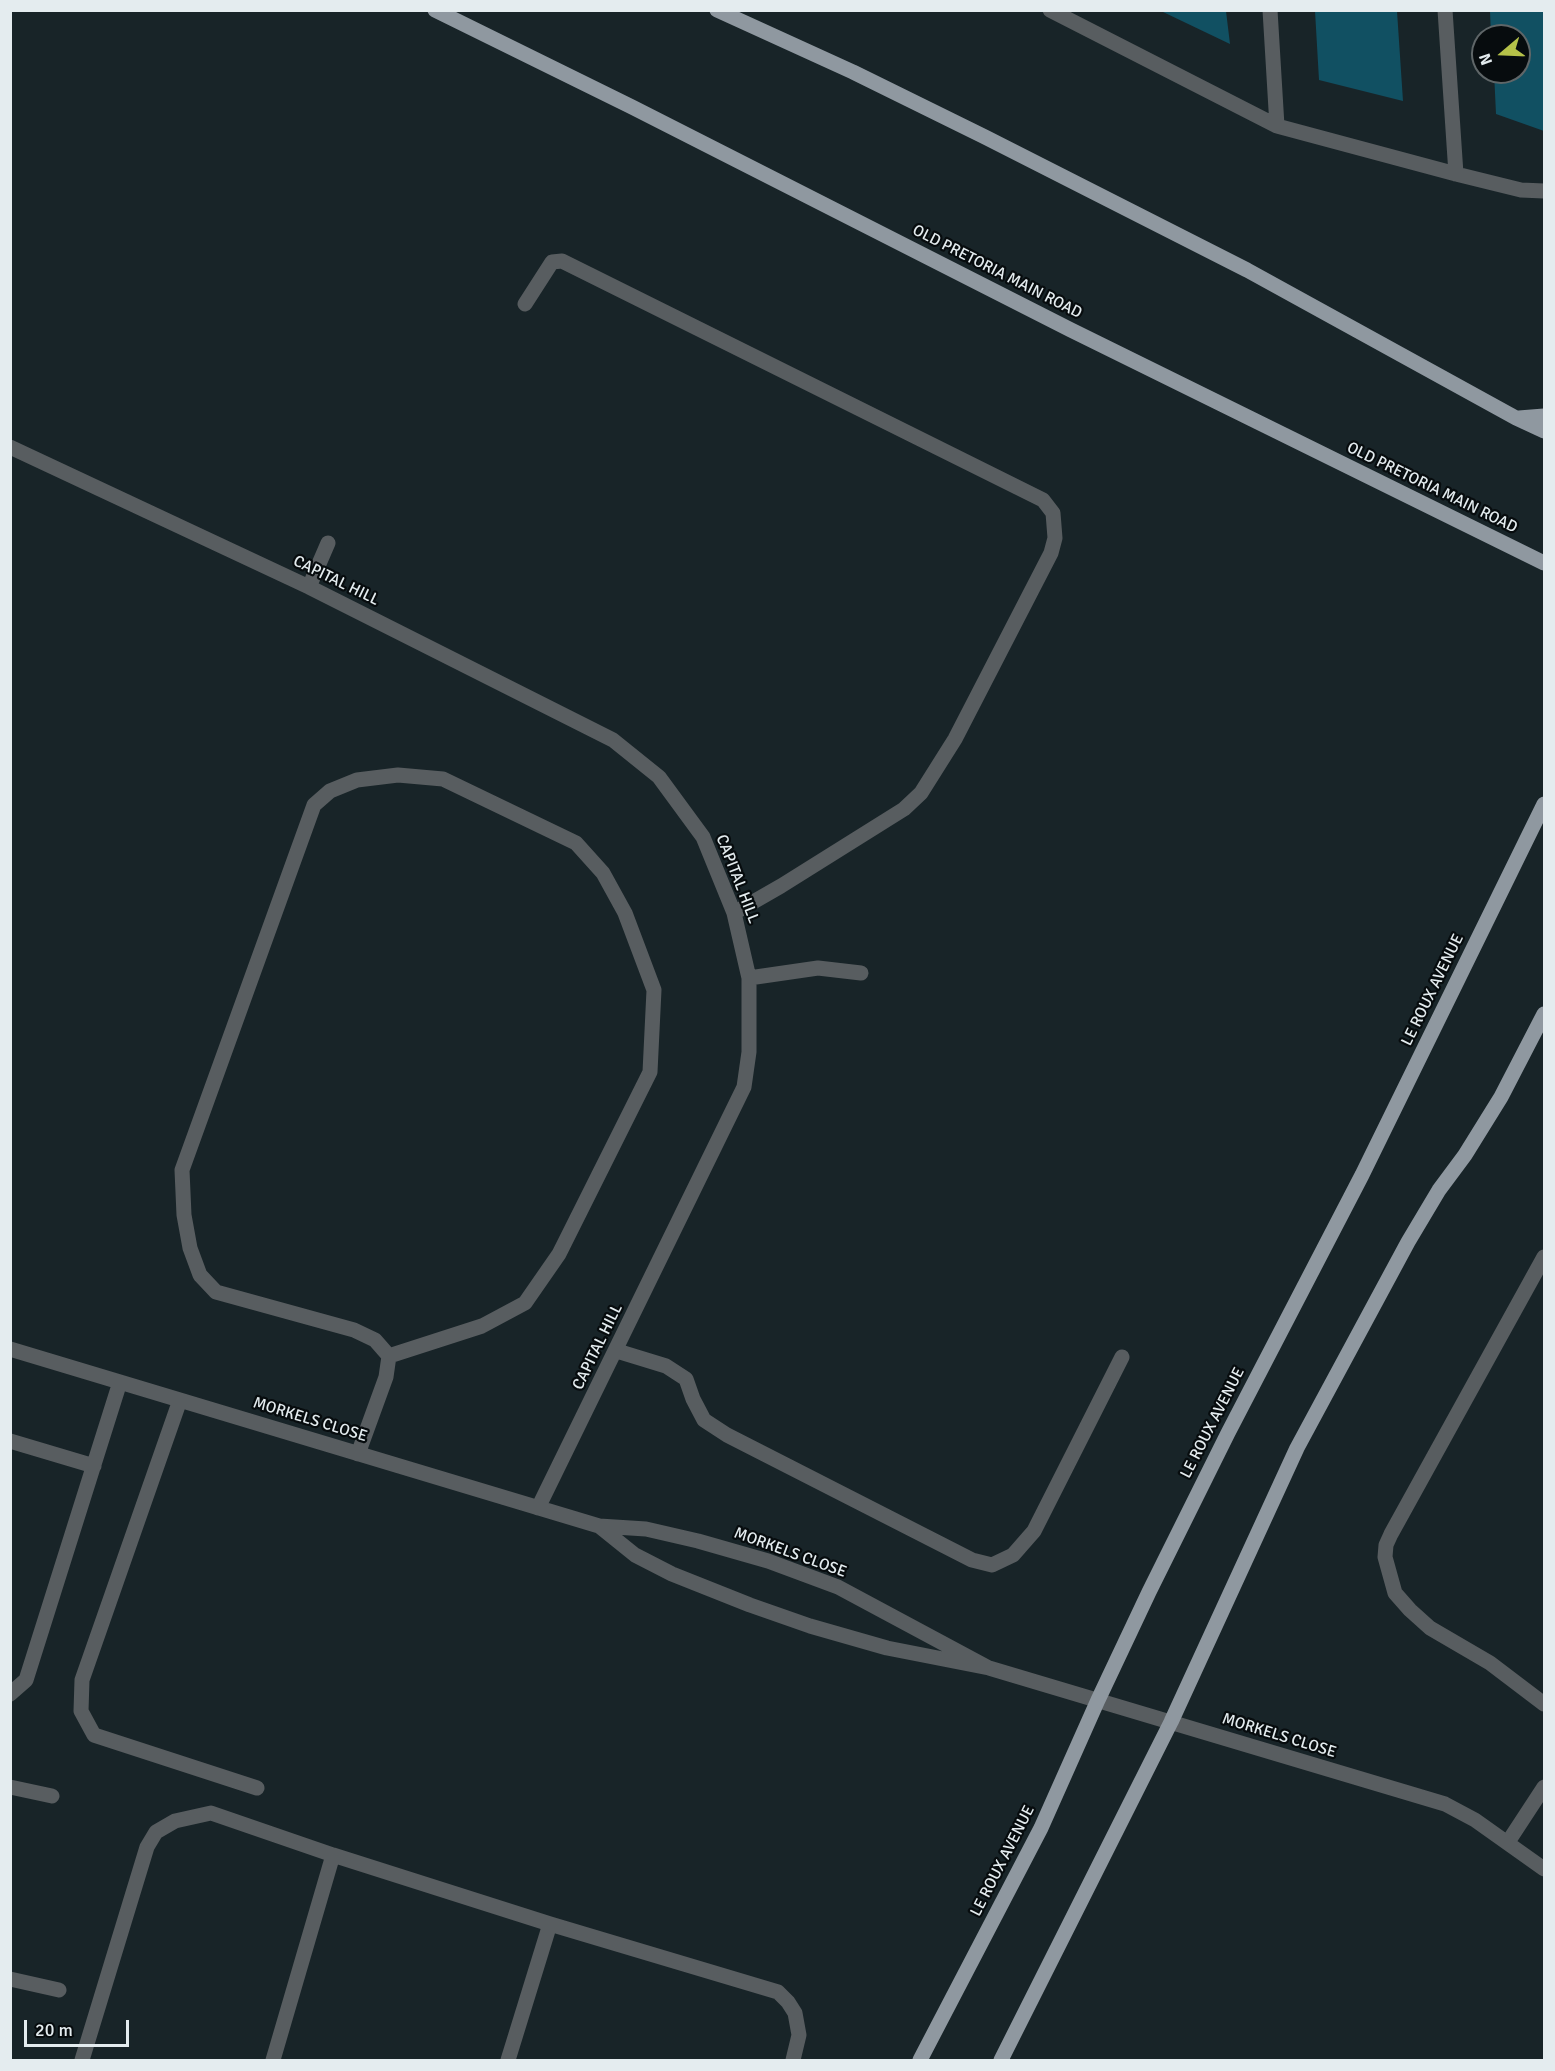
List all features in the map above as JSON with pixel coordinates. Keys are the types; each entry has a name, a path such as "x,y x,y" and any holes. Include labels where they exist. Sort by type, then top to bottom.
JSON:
{"main road":[{"name":"OLD PRETORIA MAIN ROAD","path":"435,10 632,107 1071,330 1545,563"},
{"path":"717,10 854,72 1226,259 1516,418 1545,431"},
{"path":"1516,418 1545,416"},
{"name":"LE ROUX AVENUE","path":"920,2061 1041,1828 1098,1700 1228,1433 1362,1175 1545,804"},
{"path":"1001,2061 1171,1722 1297,1448 1408,1242 1439,1190 1465,1155 1501,1097 1545,1014"}],"street":[{"path":"1050,10 1277,126 1521,190 1545,191"},
{"path":"1270,10 1277,126"},
{"path":"1445,10 1456,174"},
{"path":"525,304 552,262 562,261 1043,500 1053,513 1054,538 1051,553 955,739 921,793 904,809 734,913"},
{"name":"CAPITAL HILL","path":"10,447 309,587 613,740 659,777 703,837 734,913 749,978 749,1052 744,1086 617,1351 538,1508"},
{"path":"309,587 328,543"},
{"path":"358,1454 386,1377 389,1356 375,1340 354,1330 216,1292 201,1275 189,1248 184,1215 182,1170 314,805 330,791 357,780 398,775 443,779 576,843 603,873 625,913 654,990 650,1072 559,1254 525,1303 482,1326 389,1356"},
{"path":"749,978 818,968 861,973"},
{"path":"1545,1257 1391,1534 1386,1545 1385,1557 1395,1593 1410,1610 1430,1628 1490,1663 1545,1704"},
{"name":"MORKELS CLOSE","path":"10,1349 598,1526 646,1529 768,1561 838,1587 989,1668"},
{"path":"617,1351 666,1366 686,1379 693,1399 704,1419 728,1435 972,1560 992,1565 1013,1555 1034,1531 1122,1357"},
{"path":"10,1694 26,1680 120,1382"},
{"path":"180,1400 82,1680 81,1711 94,1735 256,1788"},
{"path":"10,1441 94,1466"},
{"name":"MORKELS CLOSE","path":"598,1526 635,1555 672,1574 750,1605 887,1648 989,1668 1445,1804 1475,1820 1545,1869"},
{"path":"10,1787 52,1796"},
{"path":"1508,1842 1545,1787"},
{"path":"82,2061 147,1847 156,1833 168,1824 211,1813 333,1855 550,1924 778,1992 795,2013 799,2035 793,2061"},
{"path":"273,2061 333,1855"},
{"path":"508,2061 550,1924"},
{"path":"10,1979 58,1990"}],"shaded area":[{"path":"1161,11 1226,11 1230,44"},
{"path":"1315,11 1397,11 1403,101 1319,80"},
{"path":"1490,11 1544,11 1544,131 1496,114 1495,84 1531,84 1531,24 1491,24"}]}
